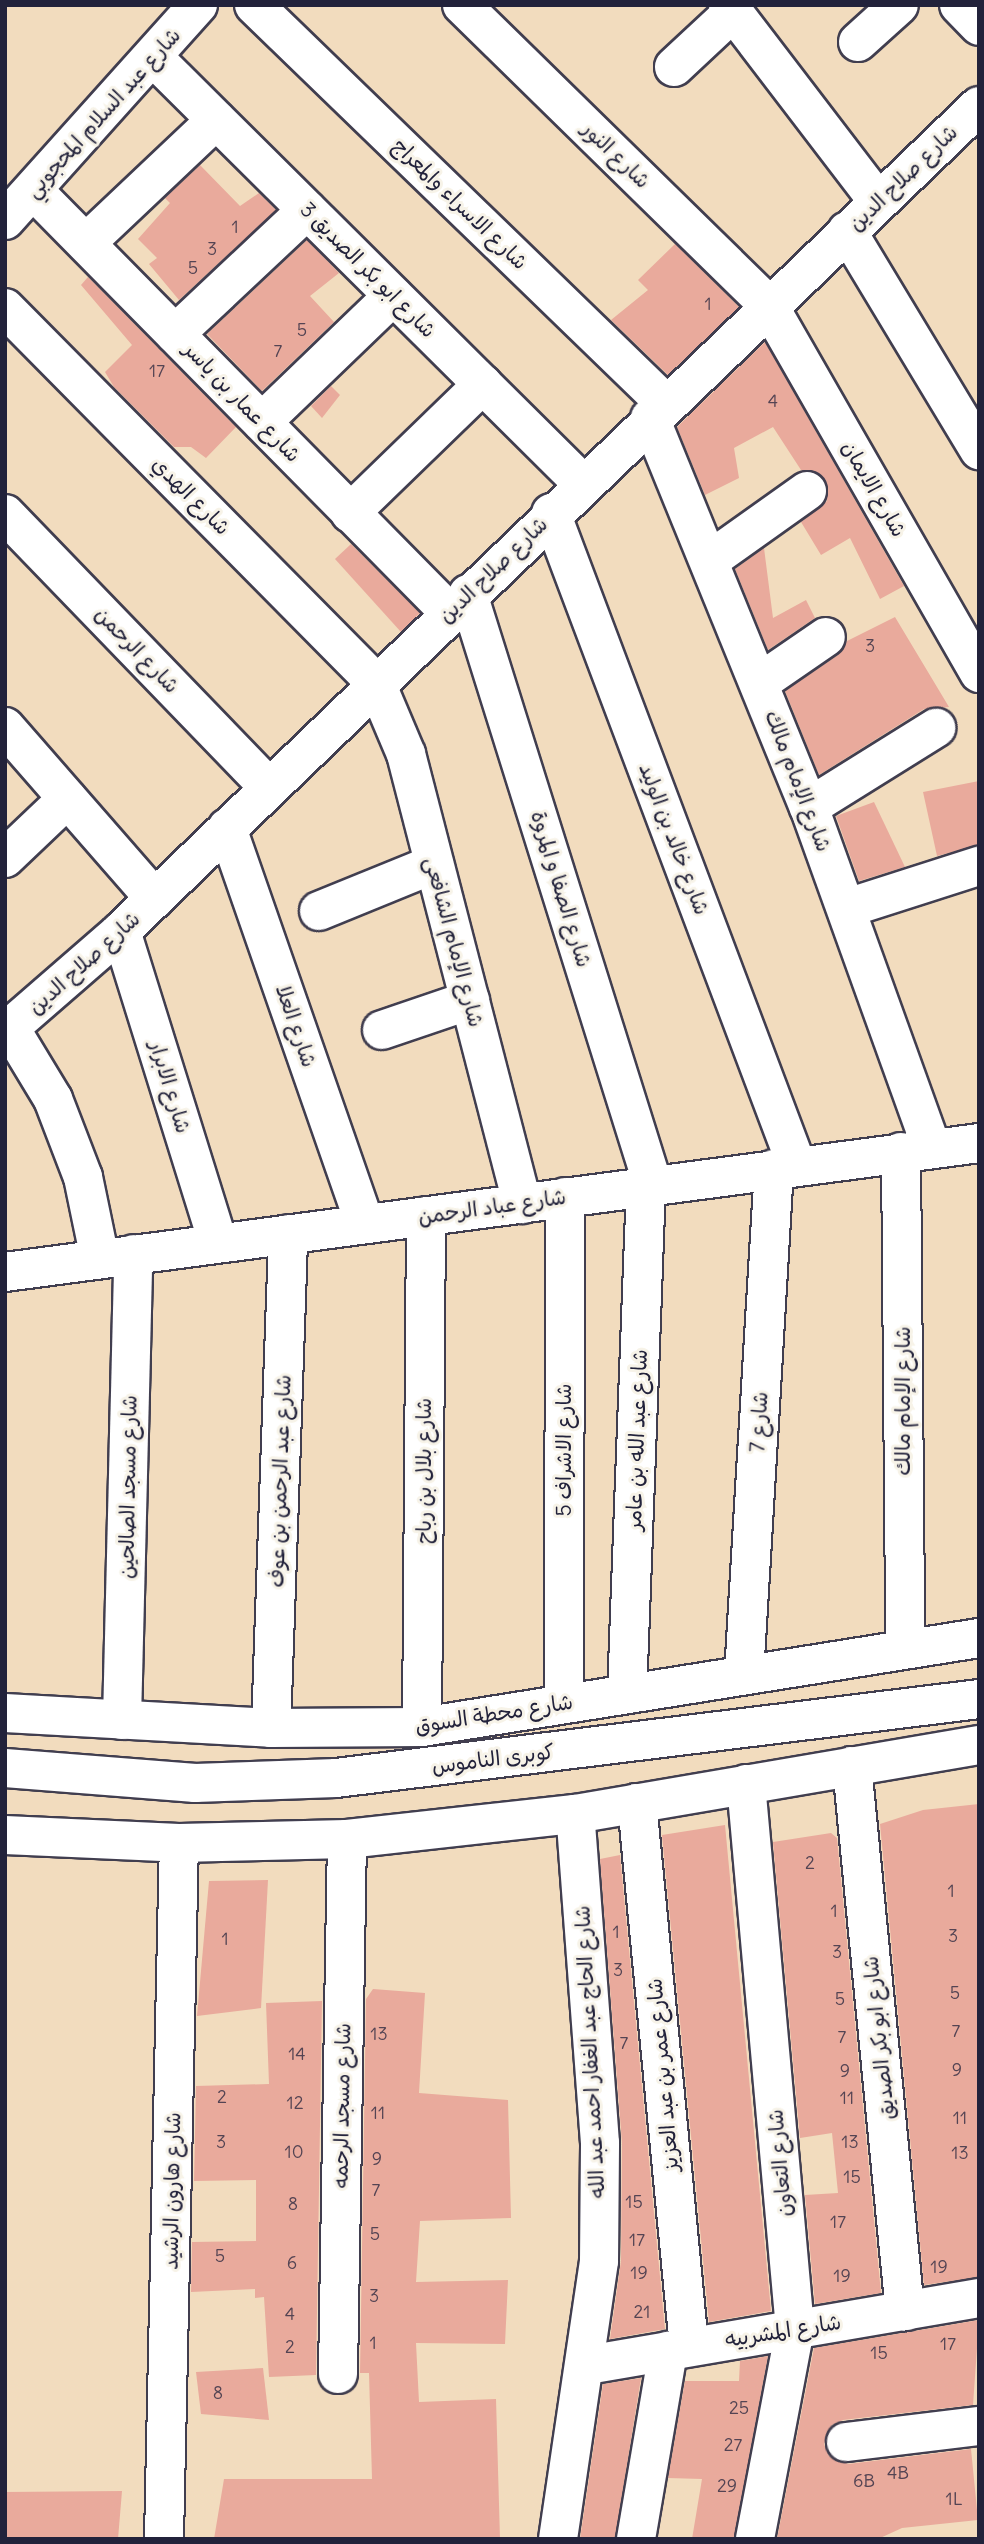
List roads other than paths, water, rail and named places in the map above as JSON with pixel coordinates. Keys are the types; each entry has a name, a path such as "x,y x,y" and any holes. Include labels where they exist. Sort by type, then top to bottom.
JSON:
{"street":[{"name":"شارع عبد السلام المحجوبي","path":"5,220 35,192 198,5"},
{"name":"شارع الاسراء والمعراج","path":"254,5 658,411"},
{"name":"شارع النور","path":"463,5 769,306"},
{"path":"858,42 899,5"},
{"path":"959,5 979,26"},
{"path":"674,67 731,8 878,201"},
{"name":"شارع ابو بكر الصديق 3","path":"153,57 582,483"},
{"name":"شارع صلاح الدين","path":"8,1030 155,899 582,483 979,106"},
{"path":"86,243 216,120"},
{"name":"شارع عمار بن ياسر","path":"35,192 350,513 458,603"},
{"path":"176,334 307,210"},
{"path":"847,231 979,450"},
{"path":"262,422 393,296"},
{"name":"شارع الايمان","path":"769,306 979,673"},
{"name":"شارع الهدي","path":"5,308 376,683"},
{"path":"350,513 483,384"},
{"name":"شارع الإمام مالك","path":"658,411 710,560 847,908 917,1150 905,1649"},
{"path":"710,560 807,491"},
{"name":"شارع خالد بن الوليد","path":"551,513 785,1167"},
{"name":"شارع الرحمن","path":"5,514 269,787"},
{"name":"شارع الصفا و المروة","path":"458,603 650,1186"},
{"path":"759,683 826,637"},
{"name":"شارع الإمام الشافعى","path":"376,683 406,754 522,1204"},
{"path":"5,727 155,899"},
{"path":"809,807 936,728"},
{"path":"5,858 67,799"},
{"name":"شارع العلا","path":"227,828 365,1224"},
{"path":"319,911 434,864"},
{"path":"847,908 979,866"},
{"name":"شارع الابرار","path":"121,931 218,1244"},
{"path":"382,1030 470,1000"},
{"name":"شارع مسجد الصالحين","path":"8,1030 53,1099 117,1257 122,1720"},
{"name":"شارع عباد الرحمن","path":"5,1272 979,1143"},
{"name":"شارع 7","path":"744,1675 785,1167"},
{"name":"شارع عبد الله بن عامر","path":"627,1694 650,1186"},
{"name":"شارع الاشراف 5","path":"564,1704 565,1197"},
{"name":"شارع بلال بن رباح","path":"422,1727 426,1216"},
{"name":"شارع عبد الرحمن بن عوف","path":"271,1728 288,1234"},
{"name":"شارع محطة السوق","path":"5,1713 271,1728 422,1727 979,1638"},
{"name":"كوبرى الناموس","path":"5,1768 195,1783 336,1778 979,1699"},
{"path":"5,1835 179,1843 347,1839 575,1814 979,1745"},
{"name":"شارع ابو بكر الصديق","path":"852,1766 905,2311"},
{"name":"شارع التعاون","path":"746,1784 795,2329 755,2539"},
{"name":"شارع عمر بن عبد العزيز","path":"636,2539 678,2348 637,1803"},
{"name":"شارع الحاج عبد الغفار احمد عبد الله","path":"558,2539 587,2365 599,2261 600,2143 575,1814"},
{"name":"شارع مسجد الرحمه","path":"338,2374 347,1839"},
{"name":"شارع هارون الرشيد","path":"164,2539 179,1843"},
{"name":"شارع المشربيه","path":"587,2365 979,2298"},
{"path":"846,2442 979,2426"}]}
